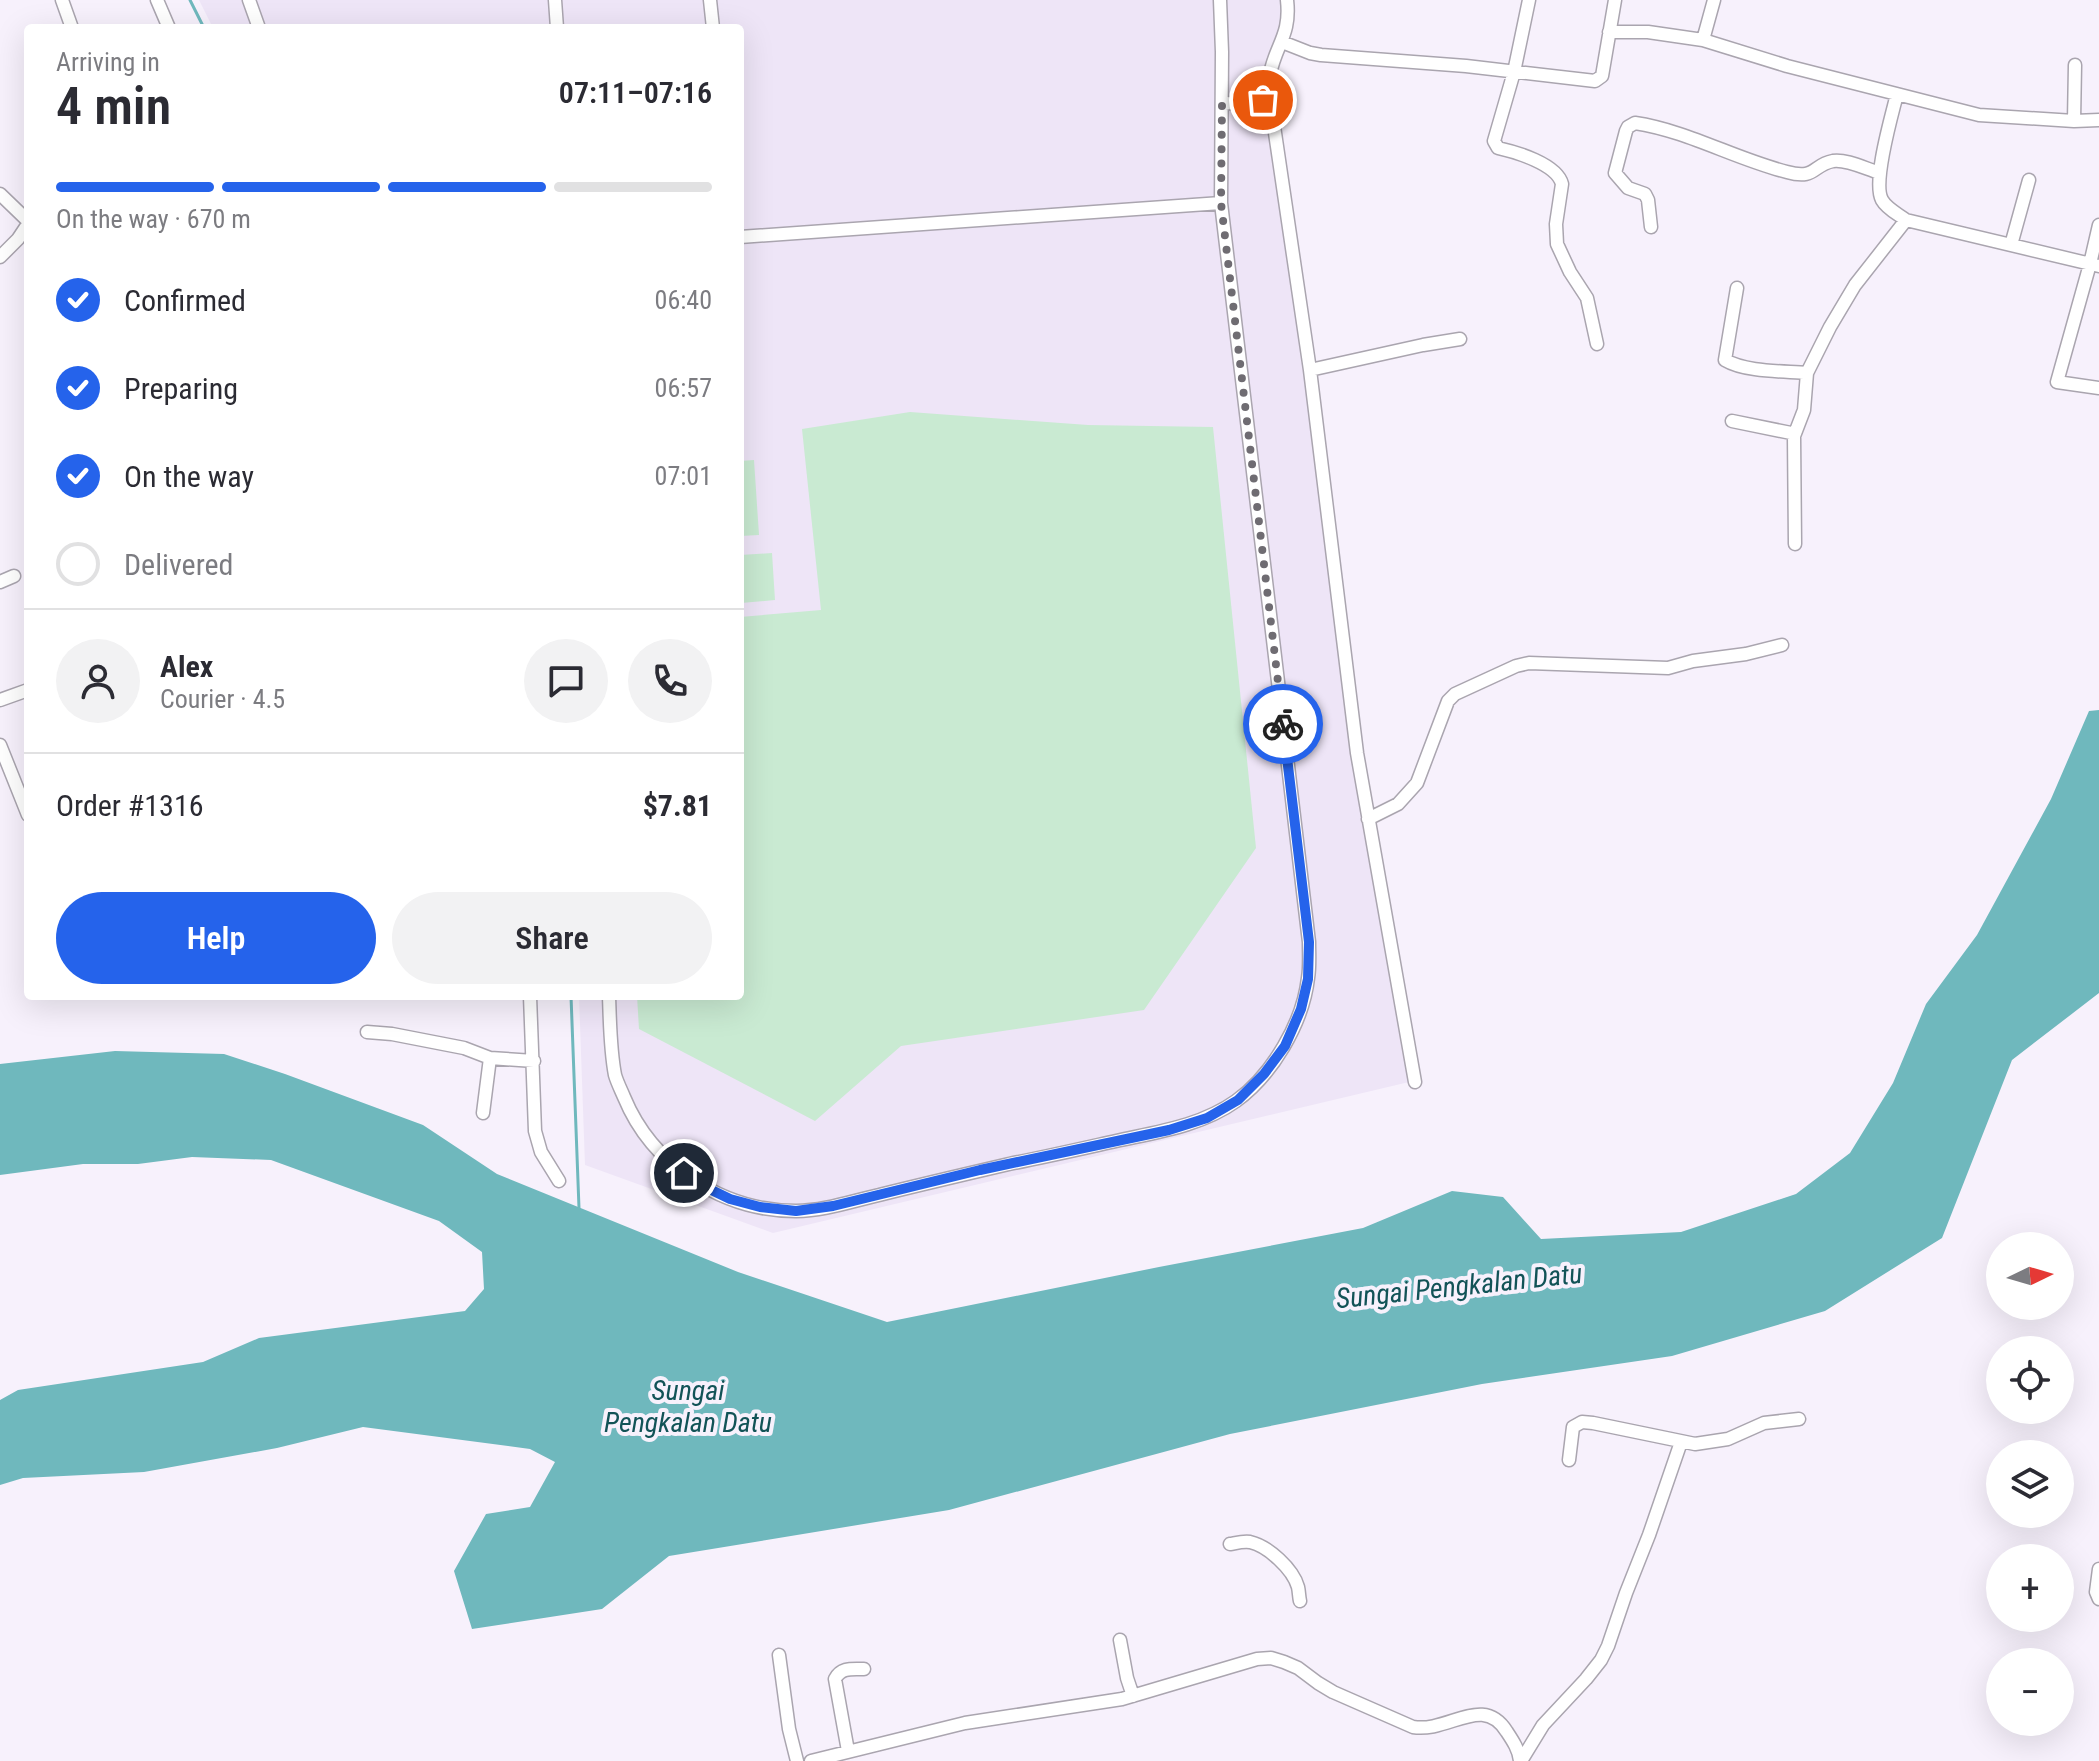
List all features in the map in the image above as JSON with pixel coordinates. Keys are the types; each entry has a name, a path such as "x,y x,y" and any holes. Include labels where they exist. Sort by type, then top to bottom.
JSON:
{"street":[{"path":"62,0 71,24"},
{"path":"157,0 167,24"},
{"path":"249,0 258,24"},
{"path":"555,0 557,24"},
{"path":"710,0 713,24"},
{"path":"609,1000 615,1077 630,1113 649,1141 697,1183 730,1199 760,1207 796,1211 833,1206 980,1170 1169,1130 1207,1118 1238,1100 1264,1074 1285,1046 1301,1009 1308,979 1309,942 1221,203 1220,0"},
{"path":"1287,0 1287,25 1271,69 1270,99 1310,370 1357,753 1415,1082"},
{"path":"1529,0 1514,72 1494,141 1498,148 1550,168 1561,178 1557,244 1587,298 1597,344"},
{"path":"1282,42 1321,55 1466,66 1592,82 1602,76 1615,0"},
{"path":"1703,40 1714,0"},
{"path":"1609,32 1648,32 1703,40 1787,66 1979,115 2099,120"},
{"path":"2074,121 2075,65"},
{"path":"1897,94 1880,173 1881,199 1888,208 1906,220 2095,265"},
{"path":"1222,104 1270,99"},
{"path":"1651,227 1647,197 1628,188 1615,173 1626,131 1635,123 1693,138 1800,175 1836,161 1880,173"},
{"path":"2011,245 2029,180"},
{"path":"0,194 24,219"},
{"path":"744,237 1221,203"},
{"path":"1795,544 1794,436 1804,410 1807,373 1855,285 1906,220"},
{"path":"2099,225 2095,265 2057,382 2099,388"},
{"path":"0,257 24,229"},
{"path":"1737,288 1725,360 1747,367 1807,373"},
{"path":"1310,370 1460,339"},
{"path":"1732,421 1794,436"},
{"path":"0,582 14,576"},
{"path":"1368,819 1398,804 1417,783 1448,701 1455,694 1516,666 1558,663 1668,668 1782,645"},
{"path":"0,700 24,691"},
{"path":"0,746 24,805"},
{"path":"530,1000 535,1131 541,1152 559,1181"},
{"path":"367,1032 464,1048 490,1058 534,1061"},
{"path":"483,1113 490,1058"},
{"path":"1569,1460 1573,1427 1582,1422 1695,1444 1728,1439 1764,1423 1799,1419"},
{"path":"1521,1761 1543,1725 1601,1660 1681,1442"},
{"path":"1230,1544 1250,1542 1272,1554 1296,1582 1300,1601"},
{"path":"2099,1569 2096,1592 2099,1599"},
{"path":"1120,1640 1133,1696"},
{"path":"779,1655 789,1729 797,1761"},
{"path":"811,1761 965,1723 1133,1696 1241,1662 1271,1658 1298,1668 1333,1692 1413,1727 1436,1727 1486,1713 1502,1724 1521,1761"},
{"path":"848,1751 835,1679 842,1670 864,1669"}],"shaded area":[{"path":"199,0 1283,0 1282,31 1263,69 1266,85 1262,90 1265,111 1271,115 1409,1082 773,1233 585,1165 579,1000 744,1000 744,24 211,24"}],"green space":[{"path":"910,412 1088,425 1213,427 1256,848 1144,1010 901,1046 815,1121 639,1029 637,1000 744,1000 744,617 821,610 802,429"},
{"path":"754,460 759,535 744,536 744,461"},
{"path":"772,553 775,600 744,603 744,555"}],"water":[{"name":"Sungai Pengkalan Datu","path":"2099,710 2099,993 2012,1060 1942,1238 1825,1311 1672,1356 1482,1384 1230,1434 949,1510 669,1556 602,1609 472,1629 454,1571 486,1514 530,1507 555,1462 530,1449 363,1427 277,1448 144,1472 23,1478 0,1485 0,1400 18,1390 203,1362 259,1338 465,1311 484,1289 482,1252 439,1221 271,1160 192,1157 138,1164 83,1164 0,1175 0,1064 115,1051 224,1054 423,1125 497,1174 738,1272 887,1322 1363,1228 1452,1191 1503,1197 1541,1239 1681,1232 1796,1194 1850,1153 1893,1083 1926,1004 1977,935 2051,799 2089,711"}],"waterway":[{"path":"190,0 202,24"},
{"path":"571,1000 579,1208"}],"way so far":[{"path":"1263,100 1222,104 1221,203 1283,724"}],"route":[{"path":"684,1173 730,1199 760,1207 796,1211 833,1206 980,1170 1169,1130 1207,1118 1238,1100 1264,1074 1285,1046 1301,1009 1308,979 1309,942 1283,724"}]}
